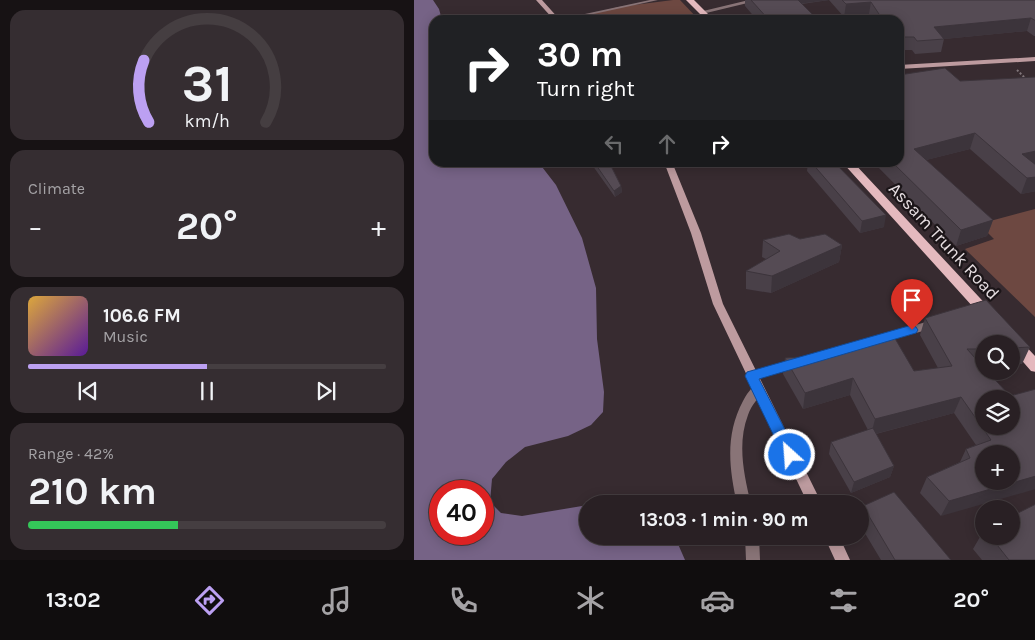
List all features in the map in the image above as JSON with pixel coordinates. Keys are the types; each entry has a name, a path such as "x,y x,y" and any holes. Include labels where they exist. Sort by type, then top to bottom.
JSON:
{"main road":[{"path":"690,0 705,15"},
{"name":"Assam Trunk Road","path":"851,167 979,311 996,324"},
{"path":"1020,350 1035,366"}],"street":[{"path":"539,0 553,15"},
{"path":"702,12 757,0"},
{"path":"904,67 1035,59"},
{"path":"670,167 696,233 718,304 751,376 811,495"},
{"path":"751,376 946,320"},
{"path":"742,495 737,475 736,450 739,418 747,401 758,389"},
{"path":"752,545 753,560"},
{"path":"835,545 842,560"}],"lane":[{"path":"582,15 656,0"}],"path":[{"path":"1007,61 1028,81"}],"shaded area":[{"path":"414,0 433,0 441,15 429,15 429,167 542,167 556,185 582,238 596,288 597,339 604,392 603,412 591,425 568,436 525,447 506,462 492,480 429,480 429,545 494,545 494,506 501,513 522,516 579,506 579,545 678,545 685,560 414,560"},
{"path":"680,0 694,15 588,15 618,7"},
{"path":"1035,209 1035,317 965,249 994,239 979,224"}],"building":[{"path":"751,0 798,0 813,15 764,15"},
{"path":"842,0 1036,0 1036,21 1031,18 934,27 944,39 917,41 914,37 904,37 904,15 880,15 871,2 846,4"},
{"path":"945,68 960,81 1036,77 1036,151 1022,154 1036,165 1036,177 1027,178 975,133 914,149 993,220 961,230 897,167 904,167 904,74"},
{"path":"597,167 612,167 621,186 614,191"},
{"path":"815,167 839,167 886,215 862,221"},
{"path":"789,234 800,239 825,234 842,245 772,276 746,271 780,251 763,240"},
{"path":"986,300 1019,335 975,335 975,349 967,349 975,358 975,380 995,380 1004,390 975,390 975,417 961,397 875,419 853,378 805,393 785,358 830,355 893,335 914,371 952,366 925,318"},
{"path":"1020,336 1030,347 1020,348"},
{"path":"1036,389 1036,476 1020,481 1020,445 977,445 991,440 988,435 1020,435 1020,393"},
{"path":"873,428 894,466 854,482 831,442"},
{"path":"975,446 975,490 987,490 949,501 927,477 970,458 966,449"},
{"path":"894,492 951,560 895,560 869,516 869,503"},
{"path":"1036,504 1036,560 1009,560 997,545 1020,545 1020,512"}],"route":[{"path":"790,455 751,376 912,330"}]}
